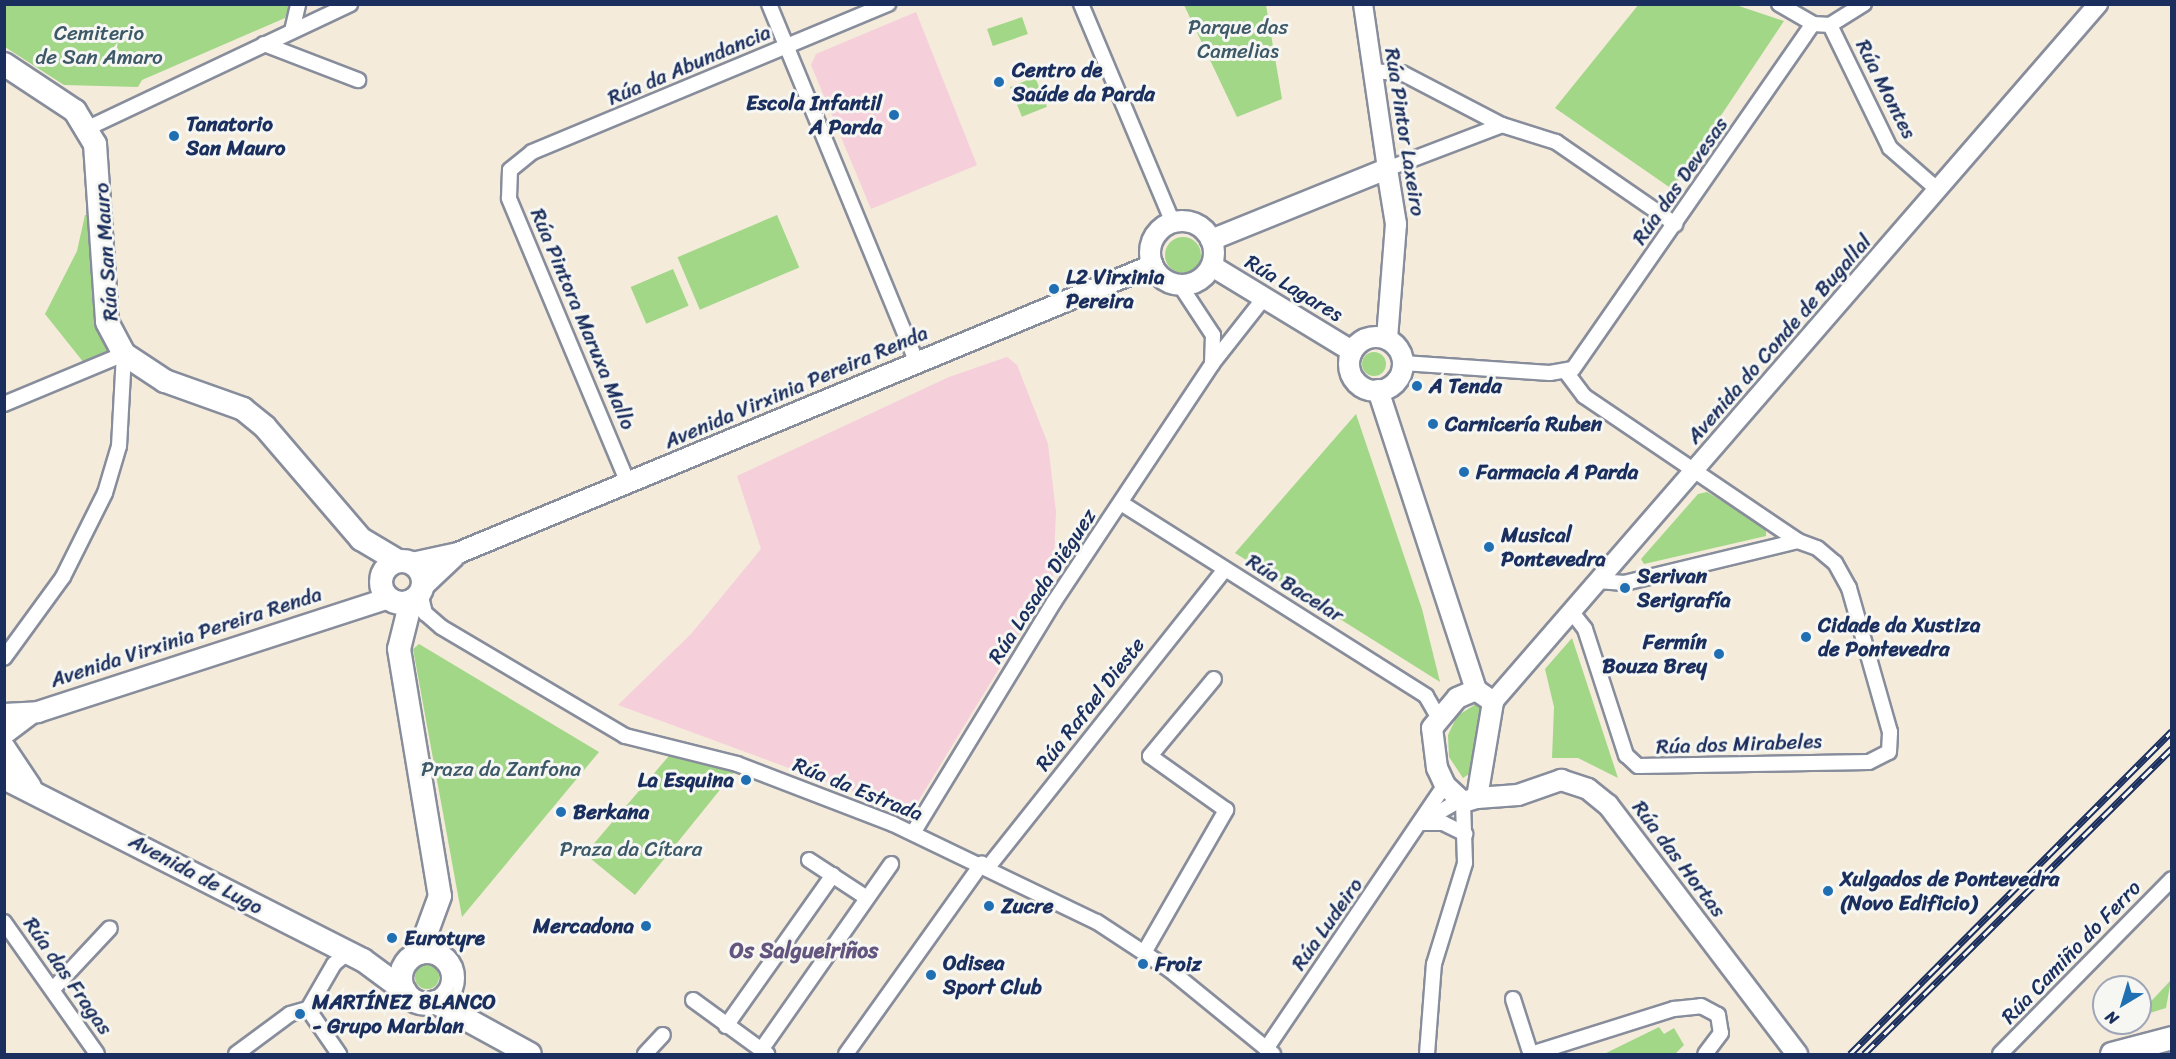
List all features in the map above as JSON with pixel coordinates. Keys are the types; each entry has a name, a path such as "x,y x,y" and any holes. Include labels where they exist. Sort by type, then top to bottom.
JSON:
{"main road":[{"name":"Rúa San Mauro","path":"4,64 60,100 88,128 100,165 107,322 124,354 165,381 243,409 288,452 399,592"},
{"path":"1211,240 1387,169"},
{"name":"Rúa Pintor Laxeiro","path":"1387,169 1396,224 1387,339"},
{"path":"1173,223 1199,226 1211,240 1212,266 1198,281 1180,285 1163,279 1153,265 1152,244 1173,223"},
{"name":"Avenida Virxinia Pereira Renda","path":"4,734 31,714 399,592 459,553 1153,265"},
{"name":"Rúa Lagares","path":"1212,266 1352,351"},
{"path":"1371,337 1387,339 1403,363 1398,379 1378,390 1362,387 1352,375 1352,351 1371,337"},
{"path":"1378,390 1476,690 1493,702 1467,800 1445,785 1430,746 1438,717 1476,690"},
{"name":"Rúa San Mauro","path":"334,512 368,545 405,562"},
{"name":"Avenida Virxinia Pereira Renda","path":"405,562 459,553"},
{"path":"399,592 421,574 405,562 390,629 399,649 438,877 438,910 445,959 453,981 435,1002"},
{"name":"Avenida Virxinia Pereira Renda","path":"4,714 31,714"},
{"name":"Avenida de Lugo","path":"4,748 30,787"},
{"name":"Avenida de Lugo","path":"4,778 30,787 355,956 405,991"},
{"name":"Rúa das Hortas","path":"1467,800 1518,795 1561,780 1588,789 1608,805 1797,1054"},
{"path":"438,910 412,958 405,991 418,1002 435,1002 530,1054"},
{"name":"Avenida de Lugo","path":"355,956 412,958"},
{"path":"412,958 445,959"},
{"path":"2112,1054 2172,1038"}],"street":[{"path":"292,31 298,4"},
{"path":"88,128 350,4"},
{"path":"769,4 917,363"},
{"name":"Rúa da Abundancia","path":"510,170 532,152 888,4"},
{"path":"1081,4 1173,223"},
{"name":"Rúa Pintor Laxeiro","path":"1362,4 1387,169"},
{"path":"1779,4 1813,24 1830,25 1864,4"},
{"name":"Avenida do Conde de Bugallal","path":"1493,702 2098,4"},
{"name":"Rúa das Devesas","path":"1566,372 1592,346 1813,24"},
{"name":"Rúa Montes","path":"1830,25 1890,148 1938,190"},
{"path":"264,44 358,80"},
{"path":"1371,71 1402,73 1502,125 1556,142 1675,224"},
{"path":"1387,169 1502,125"},
{"name":"Rúa Pintora Maruxa Mallo","path":"510,170 509,198 628,483"},
{"path":"1180,285 1213,335 1212,364"},
{"name":"Rúa Losada Diéguez","path":"913,833 1121,503 1212,364 1264,298"},
{"path":"4,404 124,354 119,446 105,493 63,577 4,658"},
{"path":"1403,363 1566,372 1584,396 1798,541"},
{"name":"Rúa Bacelar","path":"1121,503 1426,696 1438,717"},
{"path":"1597,582 1626,583 1798,541"},
{"name":"Rúa dos Mirabeles","path":"1571,611 1586,629 1626,755 1638,766 1869,762 1885,757 1891,744 1849,588 1825,553 1798,541"},
{"name":"Rúa Rafael Dieste","path":"846,1054 986,865 1225,569"},
{"name":"Rúa da Estrada","path":"399,592 441,627 625,736 737,764 913,833 986,865 1145,951 1269,1052"},
{"path":"1145,951 1226,810 1150,756 1215,679"},
{"name":"Rúa Ludeiro","path":"1269,1052 1423,823 1445,785"},
{"path":"1423,823 1467,800 1465,862 1434,964 1427,1054"},
{"path":"1423,823 1443,823 1466,834"},
{"path":"808,860 867,898"},
{"path":"693,1000 764,1052 891,864"},
{"path":"726,1026 832,875"},
{"name":"Rúa Camiño do Ferro","path":"2000,1054 2172,879"},
{"name":"Rúa das Fragas","path":"4,922 97,1054"},
{"path":"53,989 110,928"},
{"path":"236,1054 290,1014 308,1009 334,964 355,956"},
{"path":"1513,999 1530,1053 1674,1009 1701,1006 1718,1015 1721,1033 1705,1054"},
{"path":"308,1009 339,1054"},
{"path":"645,1054 663,1035"}],"shaded area":[{"name":"Escola Infantil A Parda","path":"916,12 977,165 871,209 811,65 816,54"},
{"path":"1007,357 1017,365 1048,444 1056,512 1053,580 911,813 618,705 691,634 761,549 737,476 949,377"}],"green space":[{"path":"1639,4 1736,5 1784,21 1672,189 1555,108"},
{"name":"Cemiterio de San Amaro","path":"4,5 291,5 285,18 142,80 138,87 64,85 5,47"},
{"name":"Parque das Camelias","path":"1184,5 1266,5 1282,99 1237,117"},
{"path":"1022,17 1028,34 993,46 987,29"},
{"path":"1035,77 1047,107 1022,117 1010,87"},
{"path":"85,215 102,215 103,279 124,354 88,368 45,314 77,251"},
{"path":"777,215 799,267 700,310 678,257"},
{"path":"1183,237 1196,242 1201,255 1196,268 1183,273 1170,268 1165,255 1170,242"},
{"path":"673,269 689,306 646,324 631,287"},
{"path":"1374,352 1383,355 1386,364 1383,373 1374,376 1365,373 1362,364 1365,355"},
{"path":"1356,414 1422,609 1440,682 1235,553"},
{"path":"1707,492 1766,527 1766,536 1644,564 1641,559 1698,494"},
{"path":"1572,638 1618,778 1578,758 1552,758 1554,707 1545,669"},
{"name":"Praza da Zanfona","path":"419,644 599,752 462,917 413,649"},
{"path":"1476,704 1483,710 1469,774 1463,778 1449,757 1448,735 1457,716"},
{"name":"Praza da Cítara","path":"674,750 740,765 635,895 585,854"},
{"path":"427,965 436,968 439,977 436,986 427,989 418,986 415,977 418,968"},
{"path":"2171,980 2166,1008 2152,1012 2152,1000"},
{"path":"1659,1027 1664,1034 1674,1028 1684,1045 1675,1054 1604,1054"}],"railway":[{"path":"1850,1054 2172,731"},
{"path":"1864,1054 2172,748"}],"place":[{"name":"Centro de Saúde da Parda","path":"999,82"},
{"name":"Escola Infantil A Parda","path":"894,115"},
{"name":"Tanatorio San Mauro","path":"174,136"},
{"name":"L2 Virxinia Pereira","path":"1054,289"},
{"name":"A Tenda","path":"1417,386"},
{"name":"Carnicería Ruben","path":"1433,424"},
{"name":"Farmacia A Parda","path":"1464,472"},
{"name":"Musical Pontevedra","path":"1489,547"},
{"name":"Serivan Serigrafía","path":"1625,588"},
{"name":"Cidade da Xustiza de Pontevedra","path":"1806,637"},
{"name":"Fermín Bouza Brey","path":"1719,654"},
{"name":"La Esquina","path":"746,780"},
{"name":"Berkana","path":"561,812"},
{"name":"Xulgados de Pontevedra (Novo Edificio)","path":"1828,891"},
{"name":"Zucre","path":"989,906"},
{"name":"Mercadona","path":"646,926"},
{"name":"Eurotyre","path":"392,938"},
{"name":"Froiz","path":"1143,964"},
{"name":"Odisea Sport Club","path":"931,975"},
{"name":"MARTÍNEZ BLANCO - Grupo Marblan","path":"300,1014"}],"district":[{"name":"Os Salgueiriños","path":"804,951"}]}
